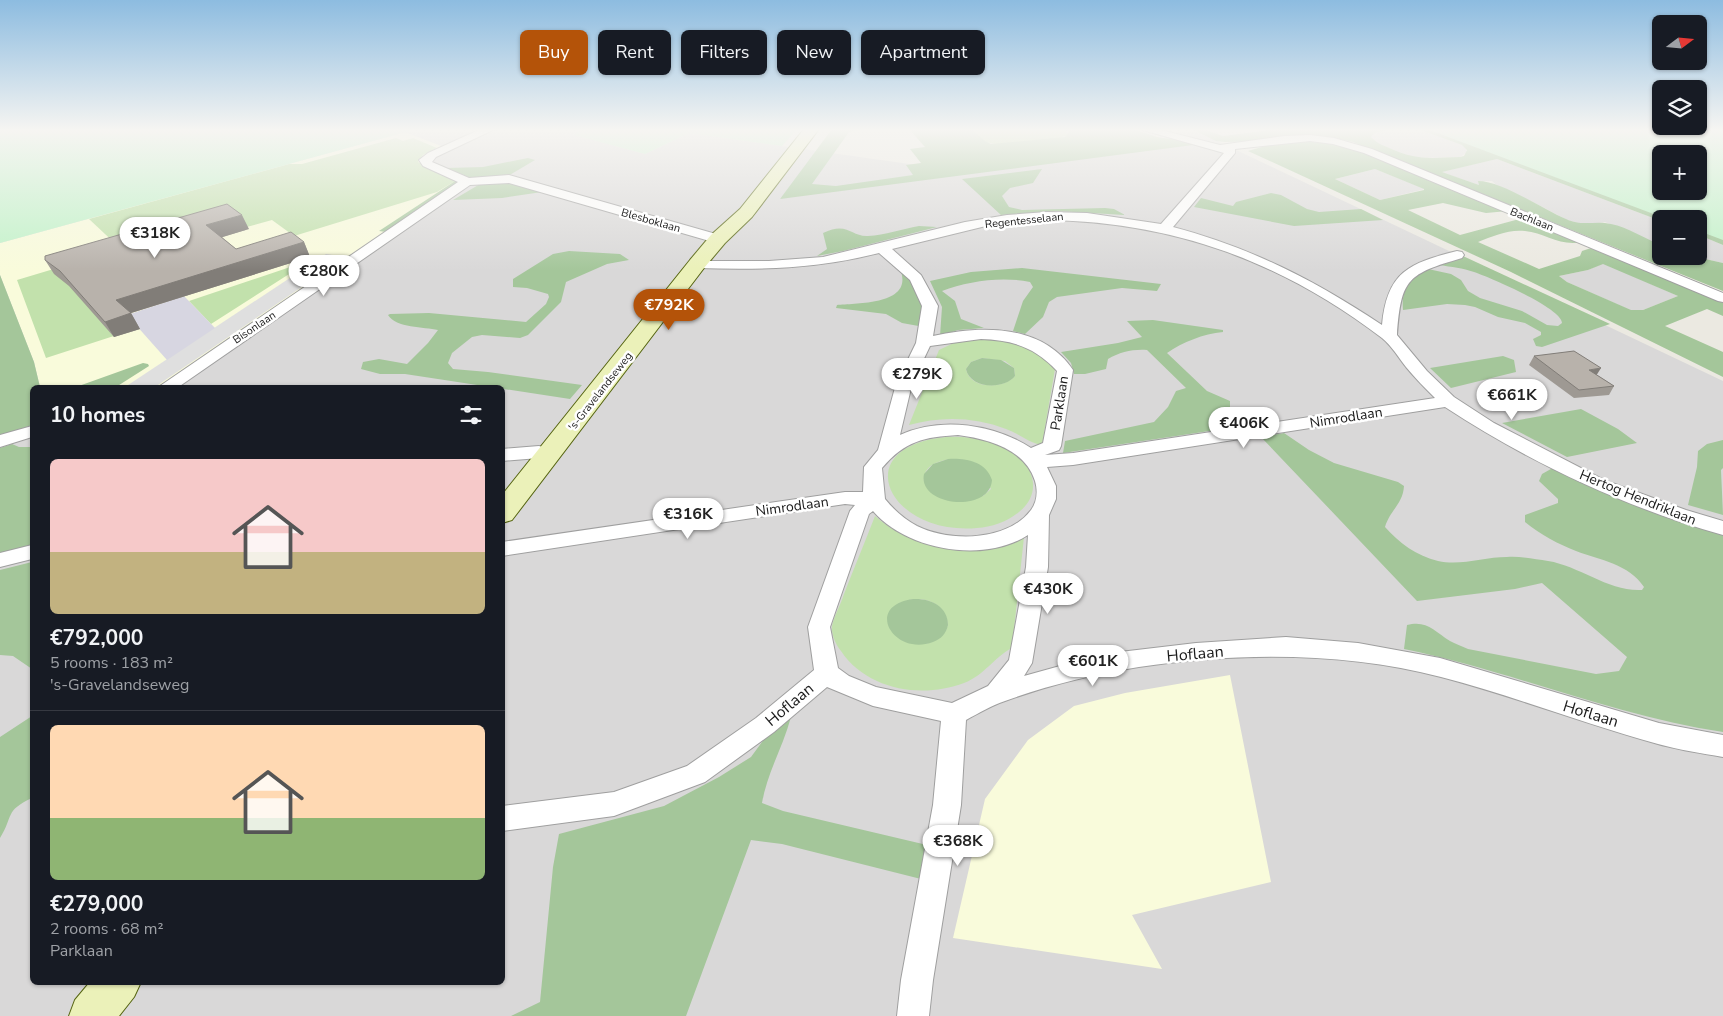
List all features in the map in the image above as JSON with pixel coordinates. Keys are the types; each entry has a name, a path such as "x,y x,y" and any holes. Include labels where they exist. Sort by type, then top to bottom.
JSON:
{"street":[{"path":"455,176 467,182"},
{"name":"'s-Gravelandseweg","path":"505,510 697,264 718,239 746,213 775,176"},
{"path":"1165,228 1209,176"},
{"name":"Bachlaan","path":"1429,176 1723,298"},
{"name":"Blesboklaan","path":"467,182 509,179 718,239"},
{"name":"Bisonlaan","path":"168,385 467,182"},
{"name":"Regentesselaan","path":"697,264 778,266 840,258 972,226 1046,216 1095,217 1165,228 1234,251 1273,267 1315,288 1389,336"},
{"path":"882,248 916,278 930,306 924,343 904,384 887,449 873,467 874,499 890,519 917,534 951,542 987,542 1018,532 1039,515"},
{"path":"1389,336 1391,310 1397,287 1403,276 1430,263 1456,255"},
{"name":"Parklaan","path":"924,343 956,335 992,333 1024,339 1056,357 1065,370 1052,446 1033,459"},
{"name":"Hertog Hendriklaan","path":"1389,336 1421,375 1448,401 1488,427 1598,484 1680,515 1723,528"},
{"name":"Nimrodlaan","path":"1033,459 1073,459 1448,401"},
{"path":"887,449 907,438 932,431 958,430 985,434 1001,439 1033,459 1046,480 1047,498 1039,515 1037,568 1020,663 997,693"},
{"path":"0,441 30,432"},
{"path":"505,455 538,452 550,455"},
{"name":"Nimrodlaan","path":"505,548 846,498 874,499"},
{"path":"874,499 860,511 819,627 827,673 840,683 873,696 954,714 947,805 917,980 913,1016"},
{"path":"0,560 30,552"},
{"name":"Hoflaan","path":"954,714 997,693 1104,663 1196,652 1295,647 1358,652 1440,667 1659,734 1723,746"},
{"name":"Hoflaan","path":"505,818 614,804 696,774 766,724 827,673"},
{"path":"91,1016 117,985"}],"shaded area":[{"path":"243,176 447,176 455,181 467,182 168,385 40,385 34,362 0,275 0,243"},
{"path":"244,176 1292,176 1723,381 1723,1016 0,1016 0,243"},
{"path":"464,176 504,176 471,180"},
{"path":"797,176 817,176 812,184 836,186 903,176 953,176 780,199"},
{"path":"983,176 1037,176 1033,183 1010,188 1002,196 1009,207 1022,210 1105,208 1114,209 1125,215 1057,211 1001,215 962,179"},
{"path":"1303,176 1345,176 1335,179 1380,200 1424,190 1393,176 1423,176 1508,211 1486,213 1443,203 1408,210 1460,235 1523,218 1582,242 1567,243 1532,232 1513,231 1501,233 1478,242 1539,269 1580,256 1582,251 1594,247 1723,300 1723,316 1707,309 1665,326 1723,352 1723,377 1511,272","holes":["1603,264 1678,296 1643,310 1631,310 1567,282 1559,276 1588,270"]},
{"path":"1345,176 1394,176 1425,189 1380,200 1335,179"},
{"path":"1438,176 1455,176 1479,185 1478,181 1488,182 1510,190 1572,221 1605,223 1624,228 1652,241 1652,262"},
{"path":"1454,176 1543,176 1652,218 1652,241 1605,222 1585,225 1567,220 1533,202 1500,188 1492,181 1479,181 1479,185"},
{"path":"1543,176 1652,176 1652,200 1707,200 1707,176 1723,176 1723,245 1707,238 1707,210 1652,210 1652,218"},
{"path":"455,181 460,183 393,233 379,231"},
{"path":"507,182 542,192 502,198 453,200 480,184"},
{"path":"1271,193 1281,195 1307,209 1319,212 1361,209 1383,220 1294,226 1194,207 1201,198 1233,206 1236,202"},
{"path":"919,226 937,227 817,256 827,249 823,233 831,230 844,229 862,236 868,236"},
{"path":"1707,238 1723,245 1723,263 1707,259"},
{"path":"569,251 620,254 629,260 607,264 566,282 561,302 528,335 520,338 482,335 472,337 452,353 448,363 453,369 582,385 570,399 505,389 505,385 478,385 405,374 380,374 361,369 363,362 379,359 407,364 438,330 404,325 392,319 388,315 390,314 429,313 526,322 546,304 549,297 548,294 527,288 513,287 513,279 553,254"},
{"path":"326,254 346,257 158,385 128,385"},
{"path":"1463,256 1610,324 1542,347 1536,346 1533,339 1541,335 1541,332 1525,323 1498,317 1475,307 1447,304 1403,310 1405,290 1408,285 1428,269 1451,274 1461,280 1468,291 1480,298 1522,311 1547,325 1558,326 1562,323 1559,317 1550,309 1508,286 1470,271 1440,265"},
{"path":"1707,259 1723,263 1723,291 1658,265 1707,265"},
{"path":"1603,263 1678,296 1643,310 1630,310 1567,282 1559,276 1588,270"},
{"path":"1022,268 1161,284 1157,291 1122,288 1057,297 1049,302 1043,317 1025,334 1013,331 1023,301 1033,287 1030,282 1008,279 985,280 963,285 942,291 955,301 961,319 984,328 958,330 940,336 942,307 930,281 971,272"},
{"path":"900,269 912,282 920,295 924,327 902,323 886,314 836,308 837,305 870,302 892,296 899,290 902,281"},
{"path":"0,275 34,362 40,385 30,385 30,426 0,436"},
{"path":"184,296 215,328 167,360 127,315"},
{"path":"1153,320 1223,330 1223,332 1194,339 1167,353 1207,391 1230,401 1230,419 1236,427 1063,453 1065,441 1154,422 1168,407 1176,391 1186,388 1147,350 1117,354 1108,359 1106,369 1085,374 1074,374 1071,363 1061,352 1118,343 1142,337 1127,321"},
{"path":"1503,356 1514,360 1516,372 1451,388 1430,368"},
{"path":"982,358 1001,360 1014,368 1015,376 1003,384 980,384 969,376 966,369 971,362"},
{"path":"143,363 149,366 119,385 82,385"},
{"path":"1581,409 1618,429 1637,443 1567,457 1502,423"},
{"path":"1284,433 1309,450 1334,463 1398,482 1404,486 1401,498 1385,527 1409,548 1423,556 1438,561 1464,562 1498,557 1522,557 1560,564 1618,587 1642,590 1644,587 1638,579 1622,568 1563,545 1543,535 1525,522 1525,515 1558,503 1558,499 1539,481 1542,474 1558,465 1723,531 1723,732 1682,725 1603,705 1484,669 1404,649 1407,625 1420,624 1430,627 1450,641 1468,649 1596,674 1619,671 1627,657 1542,583 1515,589 1417,601 1261,437"},
{"path":"1723,440 1723,468 1721,470 1723,515 1688,505 1697,467 1698,451 1707,444"},
{"path":"12,444 19,447 30,447 30,546 0,554 0,448"},
{"path":"948,459 968,460 985,469 992,480 988,491 980,498 955,502 942,499 931,493 925,485 924,474 933,464"},
{"path":"30,562 30,668 13,656 0,655 0,570"},
{"path":"913,599 926,600 937,604 941,608 945,613 948,625 943,636 933,642 919,645 906,643 896,637 890,629 887,620 890,611 898,603"},
{"path":"1230,675 1271,882 1132,915 1162,969 953,938 985,799 1028,740 1074,706 1125,693"},
{"path":"30,717 30,799 13,811 0,838 0,737"},
{"path":"791,717 764,792 762,803 783,811 927,845 921,879 782,844 751,840 686,1016 511,1016 540,1002 553,867 559,834 664,806 719,777 751,757 775,724"}],"green space":[{"path":"0,176 244,176 0,243"},
{"path":"244,176 446,176 455,181 437,192 294,236 272,220 243,228 121,249 89,219"},
{"path":"1553,176 1652,176 1652,200 1707,200 1707,176 1723,176 1723,240 1707,234 1707,210 1652,210 1652,213"},
{"path":"311,260 211,324 189,301"},
{"path":"57,268 120,334 46,358 17,280"},
{"path":"995,338 1036,350 1055,369 1042,445 1006,429 970,420 933,420 909,425 939,350 960,340","holes":["982,358 1005,361 1014,368 1015,376 996,385 980,384 974,381 966,369 971,362"]},
{"path":"946,437 958,437 971,438 999,445 1022,460 1029,470 1033,483 1030,499 1014,516 988,526 977,528 946,527 921,519 902,505 891,489 888,472 896,457 915,444","holes":["959,459 976,463 991,489 983,496 924,482 927,470 941,461"]},
{"path":"875,516 892,529 925,543 942,545 977,544 1016,541 1024,537 1012,648 971,680 948,688 931,690 896,688 865,675 852,664 839,649 832,632 832,626","holes":["920,599 936,604 941,608 947,618 948,625 945,632 934,641 913,644 900,639 899,603"]}],"building":[{"path":"227,204 242,215 206,225 236,249 291,232 304,242 116,300 131,313 105,322 60,271 45,260 45,256"},
{"path":"1574,351 1601,368 1589,370 1614,386 1579,390 1534,356"}]}
